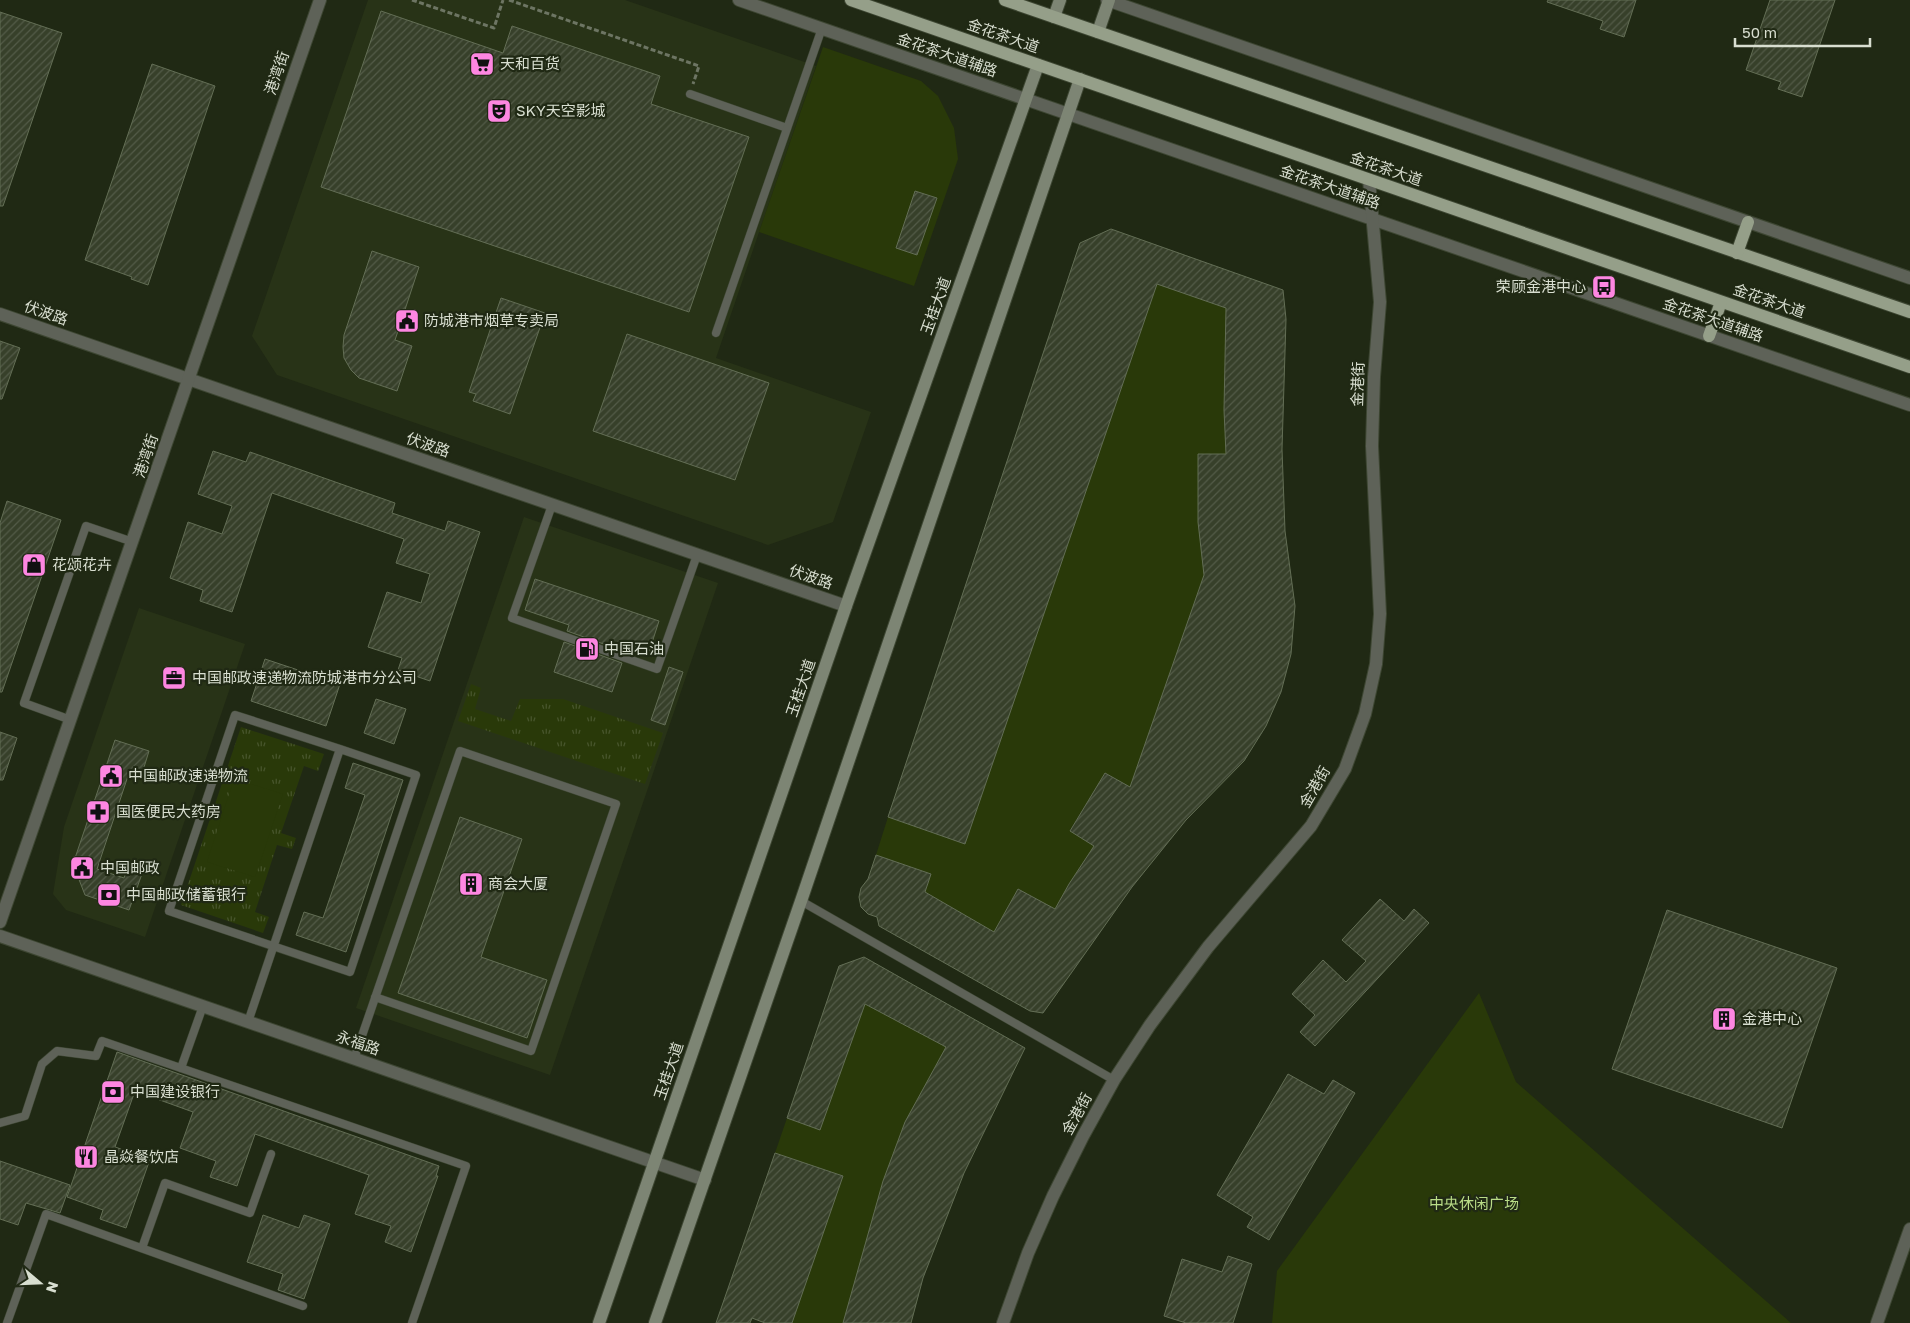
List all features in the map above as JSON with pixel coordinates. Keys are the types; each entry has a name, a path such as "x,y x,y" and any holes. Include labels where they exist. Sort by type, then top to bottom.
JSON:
{"main road":[{"name":"金花茶大道","path":"851,0 1910,367"},
{"path":"1005,0 1910,312"},
{"path":"1054,17 1060,0"},
{"path":"1098,32 1108,0"},
{"name":"玉桂大道","path":"599,1323 846,606 1038,65"},
{"path":"655,1323 801,901 1080,80"},
{"path":"1738,253 1748,222"},
{"path":"1709,336 1721,302"}],"street":[{"name":"港湾街","path":"0,922 320,0"},
{"name":"金花茶大道辅路","path":"739,0 1910,405"},
{"path":"1108,0 1910,278"},
{"name":"金港街","path":"1003,1323 1028,1253 1053,1196 1114,1080 1150,1025 1208,946 1311,826 1345,769 1365,714 1376,664 1380,614 1372,446 1374,377 1380,302 1369,180"},
{"name":"伏波路","path":"0,314 189,381 846,606"},
{"name":"永福路","path":"0,936 704,1180"},
{"path":"1877,1323 1910,1229"}],"lane":[{"path":"716,333 822,28"},
{"path":"690,94 787,128"},
{"path":"552,505 512,618 657,669 697,555"},
{"path":"71,720 24,703 86,526 133,542"},
{"path":"235,715 416,775 350,972 274,946 170,911 235,715"},
{"path":"248,1022 340,750"},
{"path":"354,1059 375,997 460,751 616,804 531,1051 375,997"},
{"path":"801,901 1114,1080"},
{"path":"181,1068 203,1006"},
{"path":"0,1123 25,1116 42,1064 57,1051 96,1056 102,1040 466,1166 412,1323"},
{"path":"142,1248 165,1183 250,1213 271,1154"},
{"path":"8,1323 46,1214 304,1306"}],"path":[{"path":"412,0 494,28 503,0"},
{"path":"509,0 699,66 690,94"}],"shaded area":[{"path":"368,0 625,0 816,66 716,358 871,412 833,522 768,545 277,375 252,336"},
{"path":"524,517 718,583 550,1075 356,1008"},
{"path":"139,608 245,644 145,937 66,910 53,894 64,827"}],"green space":[{"path":"823,47 921,81 938,96 954,128 958,159 914,286 759,232"},
{"path":"1157,284 1226,308 1224,410 1226,454 1198,454 1198,522 1204,575 1130,787 1105,773 1070,830 1094,846 1069,884 1049,920 1040,901 1018,889 994,932 925,892 931,874 876,855 888,817 965,844"},
{"path":"471,684 481,688 475,709 511,721 520,699 563,699 663,733 645,784 458,721"},
{"path":"241,727 324,754 318,771 304,766 281,833 296,838 292,849 277,845 255,912 269,917 263,933 181,905"},
{"path":"234,779 283,794 255,877 207,862"},
{"name":"中央休闲广场","path":"1479,993 1516,1082 1791,1323 1272,1323 1277,1271"},
{"path":"865,1004 946,1047 919,1100 883,1181 843,1323 792,1323 843,1176 775,1153 787,1118 820,1129"}],"building":[{"path":"1548,0 1636,0 1624,37 1600,29 1603,21 1547,2"},
{"path":"1770,0 1835,0 1802,97 1778,89 1781,82 1746,70"},
{"path":"381,11 503,53 512,26 660,76 651,104 749,137 689,312 321,187"},
{"path":"0,12 62,33 3,206 0,206"},
{"path":"152,64 215,86 148,285 131,279 132,277 85,260"},
{"path":"915,191 937,198 917,255 896,248"},
{"path":"1111,229 1283,290 1286,319 1282,449 1285,531 1295,606 1291,654 1281,692 1266,726 1244,761 1186,820 1132,887 1043,1013 1030,1011 879,926 877,917 868,914 861,907 859,897 861,888 868,879 876,855 931,874 925,892 994,932 1018,889 1055,909 1094,846 1070,831 1105,773 1130,787 1204,575 1198,522 1198,454 1226,454 1224,410 1226,308 1157,284 965,844 888,817 1080,243"},
{"path":"372,251 419,267 395,340 412,346 397,391 359,378 351,370 344,358 344,335"},
{"path":"501,298 545,313 510,414 473,401 476,394 469,392"},
{"path":"627,334 769,383 735,480 593,431"},
{"path":"0,341 20,348 2,399 0,399"},
{"path":"213,451 246,462 250,452 395,503 392,513 445,531 448,521 480,532 430,681 398,670 402,658 368,647 387,592 421,603 430,574 396,563 404,539 272,493 232,612 200,601 203,590 170,578 188,522 222,534 232,506 198,494"},
{"path":"7,501 61,520 2,692 0,692 0,523"},
{"path":"535,579 659,621 649,652 628,645 626,652 567,631 569,625 525,610"},
{"path":"564,642 622,663 612,692 554,672"},
{"path":"265,659 340,684 326,726 251,701"},
{"path":"669,667 683,672 665,725 651,720"},
{"path":"376,699 406,709 394,744 364,733"},
{"path":"0,732 17,738 3,780 0,780"},
{"path":"115,740 149,751 141,777 129,773 97,869 124,878 128,866 143,871 129,910 85,895 73,864"},
{"path":"353,763 403,780 346,952 296,935 304,912 323,918 365,795 345,788"},
{"name":"商会大厦","path":"460,817 522,839 481,957 547,980 527,1038 398,993"},
{"path":"1380,899 1404,921 1414,909 1429,923 1315,1046 1300,1032 1315,1015 1292,994 1323,960 1346,982 1366,961 1342,940"},
{"name":"金港中心","path":"1667,910 1837,968 1782,1128 1612,1069"},
{"path":"864,957 1025,1048 964,1173 923,1278 911,1323 843,1323 883,1181 905,1122 946,1047 865,1004 820,1130 787,1118 839,966"},
{"path":"117,1052 439,1166 436,1176 438,1176 411,1252 385,1242 391,1226 355,1214 369,1175 255,1134 237,1186 210,1177 216,1161 180,1148 193,1112 135,1091 115,1147 150,1159 126,1228 100,1219 103,1210 67,1197"},
{"path":"1288,1074 1324,1094 1333,1080 1355,1093 1269,1240 1247,1227 1253,1217 1217,1195"},
{"path":"775,1153 843,1176 816,1254 792,1323 765,1323 752,1318 750,1323 716,1323"},
{"path":"0,1161 70,1185 60,1213 26,1203 18,1225 0,1219"},
{"path":"263,1215 299,1228 304,1215 330,1224 304,1299 278,1290 283,1274 247,1262"},
{"path":"1228,1256 1252,1264 1233,1323 1186,1323 1164,1316 1182,1259 1222,1272"}],"place":[{"name":"天和百货","path":"482,64"},
{"name":"SKY天空影城","path":"499,111"},
{"name":"荣顾金港中心","path":"1604,287"},
{"name":"防城港市烟草专卖局","path":"407,321"},
{"name":"花颂花卉","path":"34,565"},
{"name":"中国石油","path":"587,649"},
{"name":"中国邮政速递物流防城港市分公司","path":"174,678"},
{"name":"中国邮政速递物流","path":"111,776"},
{"name":"国医便民大药房","path":"98,812"},
{"name":"中国邮政","path":"82,868"},
{"name":"商会大厦","path":"471,884"},
{"name":"中国邮政储蓄银行","path":"109,895"},
{"name":"金港中心","path":"1724,1019"},
{"name":"中国建设银行","path":"113,1092"},
{"name":"晶焱餐饮店","path":"86,1157"}]}
